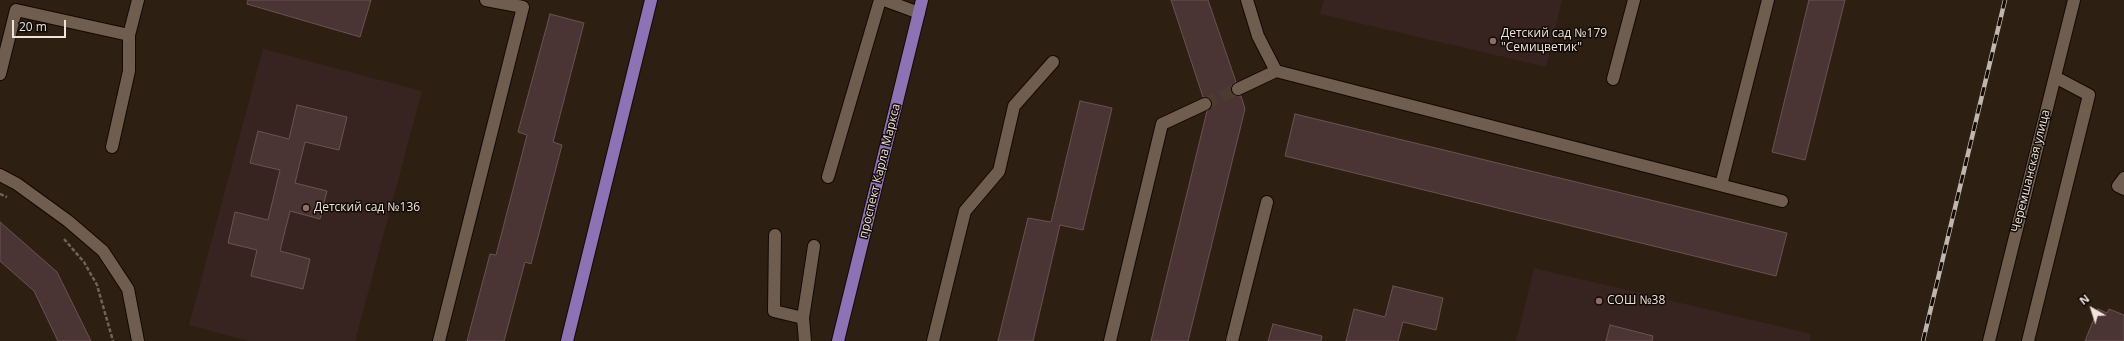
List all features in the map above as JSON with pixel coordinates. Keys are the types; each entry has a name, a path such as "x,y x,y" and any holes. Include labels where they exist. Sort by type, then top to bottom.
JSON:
{"main road":[{"path":"567,341 651,0"},
{"name":"проспект Карла Маркса","path":"838,341 922,0"}],"street":[{"path":"112,147 130,71 129,35 138,0"},
{"path":"439,341 523,7 486,0"},
{"path":"828,177 880,0"},
{"path":"884,0 919,13"},
{"path":"1247,0 1258,36 1276,71"},
{"path":"1613,79 1634,0"},
{"path":"1721,186 1768,0"},
{"name":"Черемшанская улица","path":"1989,341 2074,0"},
{"path":"0,74 16,10 129,35"},
{"path":"933,341 965,211 999,171 1014,106 1053,62"},
{"path":"1238,89 1276,71 1782,201"},
{"path":"2028,341 2089,96 2055,77"},
{"path":"1110,341 1162,124 1205,104"},
{"path":"0,175 16,184 68,221 103,251 128,289 138,341"},
{"path":"2124,178 2118,186 2124,190"},
{"path":"1232,341 1267,202"},
{"path":"775,235 774,311 803,318"},
{"path":"805,341 803,318 814,246"}],"path":[{"path":"0,194 13,200"},
{"path":"61,235 84,262 97,285 113,341"}],"shaded area":[{"name":"Детский сад №179 \"Семицветик\"","path":"1324,0 1562,0 1546,67 1320,14"},
{"name":"Детский сад №136","path":"263,49 422,91 355,341 249,341 189,325"},
{"name":"СОШ №38","path":"1534,268 1811,334 1810,341 1516,341"}],"building":[{"path":"248,0 371,0 360,37 247,4"},
{"path":"1171,0 1208,0 1236,82 1232,85 1231,92 1234,95 1241,96 1245,109 1188,341 1151,341 1207,111 1212,104 1210,98 1203,97"},
{"path":"1809,0 1845,0 1805,160 1772,152"},
{"path":"550,14 584,23 553,142 562,145 531,264 525,262 504,341 467,341 490,254 496,255 527,135 518,132"},
{"path":"1080,101 1112,108 1083,230 1060,225 1033,341 998,341 1028,218 1051,222"},
{"path":"297,105 347,117 339,150 305,142 295,183 327,191 320,219 290,211 280,251 310,259 303,289 251,276 257,250 228,243 235,212 268,220 280,170 250,163 258,131 289,139"},
{"path":"1295,114 1787,233 1776,276 1285,156"},
{"path":"0,222 57,272 91,341 58,341 34,291 0,261"},
{"path":"1393,286 1443,298 1436,330 1403,322 1398,341 1346,341 1354,309 1385,317"},
{"path":"2098,309 2107,313 2109,309 2124,315 2124,341 2085,341"},
{"path":"1273,324 1322,336 1321,341 1268,341"},
{"path":"1610,325 1653,336 1652,341 1606,341"}],"tunnel":[{"path":"1205,104 1238,89"}],"railway":[{"path":"1923,341 2005,0"}],"place":[{"name":"Детский сад №179 \"Семицветик\"","path":"1493,41"},
{"name":"Детский сад №136","path":"306,208"},
{"name":"СОШ №38","path":"1599,301"}]}
